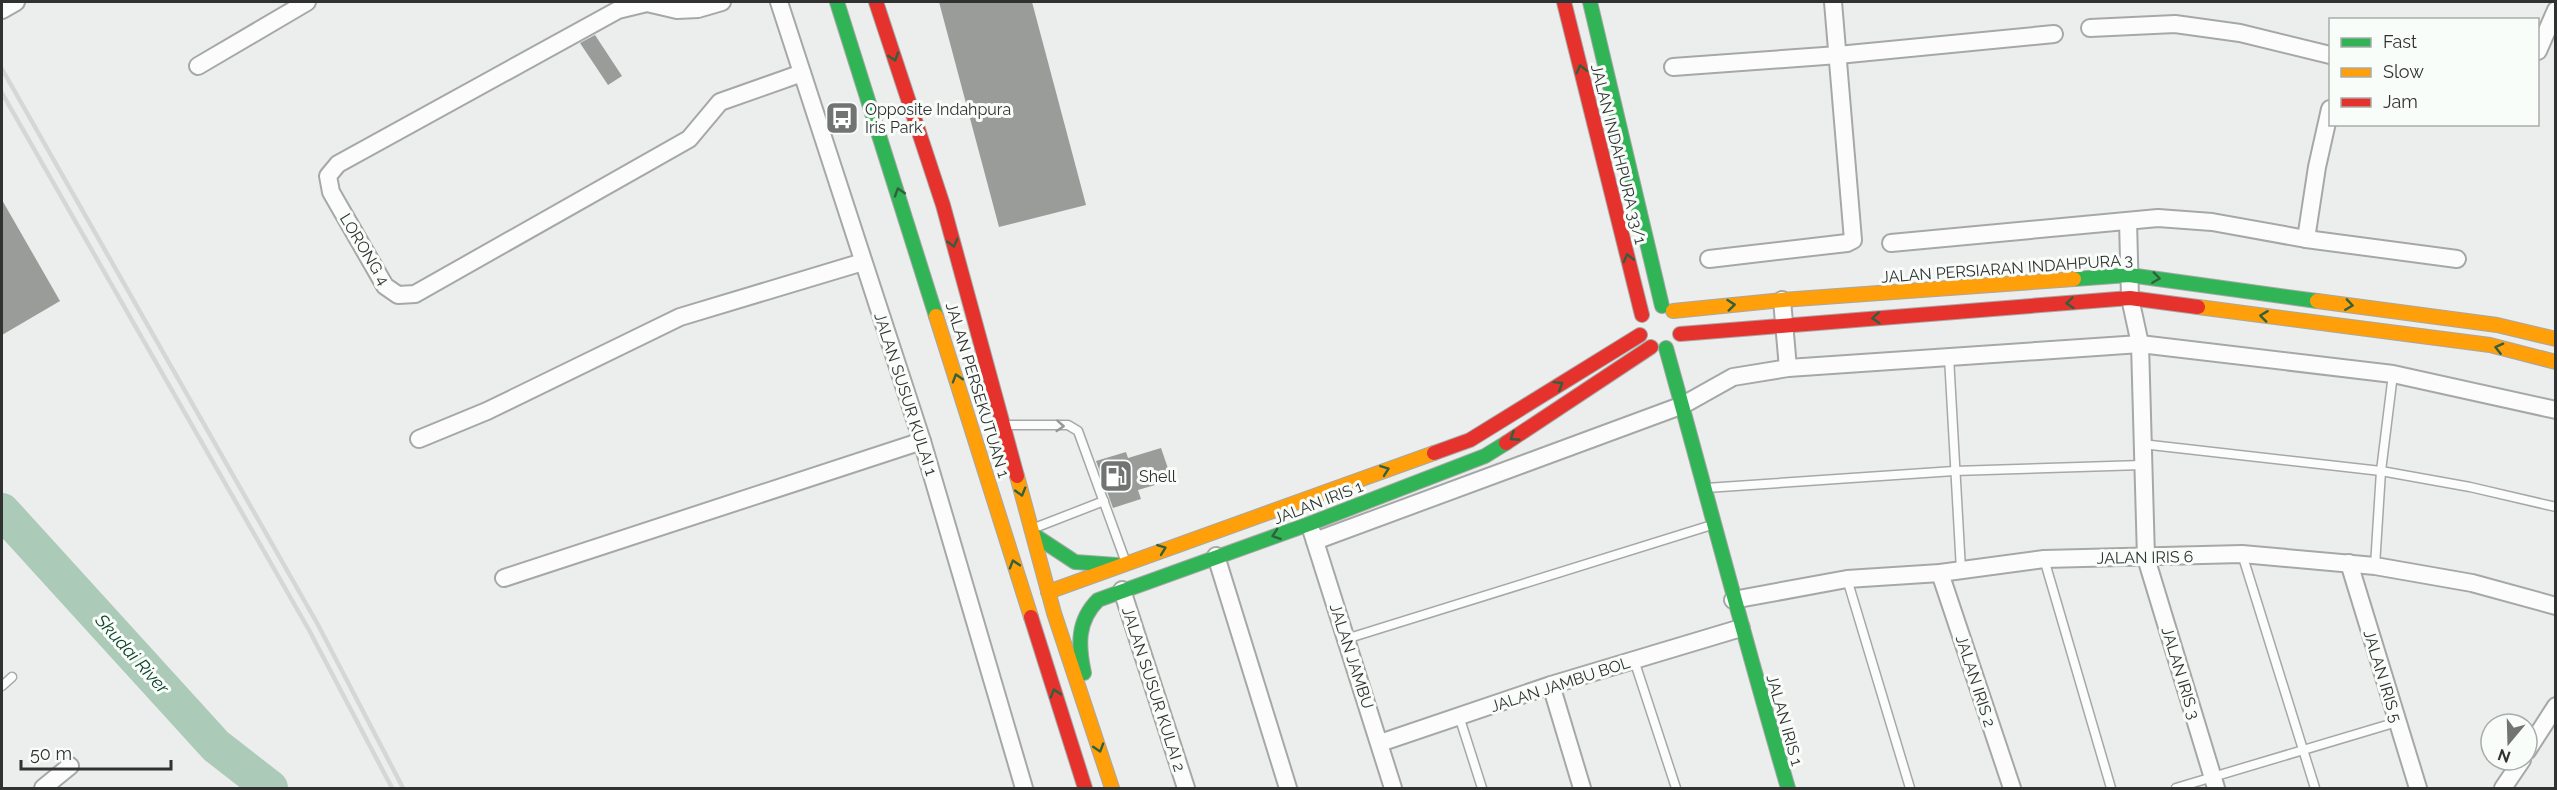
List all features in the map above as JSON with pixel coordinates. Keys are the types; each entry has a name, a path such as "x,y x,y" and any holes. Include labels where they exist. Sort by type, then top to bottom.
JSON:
{"main road":[{"name":"JALAN PERSEKUTUAN 1","path":"837,2 1085,789"},
{"name":"JALAN PERSEKUTUAN 1","path":"876,2 943,205 1048,592 1112,789"},
{"name":"JALAN INDAHPURA 33/1","path":"1564,2 1642,315"},
{"name":"JALAN INDAHPURA 33/1","path":"1590,2 1668,309"},
{"name":"JALAN PERSIARAN INDAHPURA 3","path":"1668,309 2129,274 2497,325 2556,339"},
{"path":"1680,334 2130,298 2490,345 2556,362"},
{"path":"1651,308 1668,309 1680,321 1680,334 1672,345 1666,348 1651,347 1640,335 1638,328 1642,315 1651,308"},
{"name":"JALAN IRIS 1","path":"1048,592 1470,440 1640,335"},
{"name":"JALAN IRIS 1","path":"1091,722 1082,665 1081,624 1088,608 1098,600 1309,524 1485,456 1651,347"},
{"name":"JALAN IRIS 1","path":"1666,348 1706,488 1733,600 1788,789"},
{"path":"1033,532 1075,562 1122,564"},
{"path":"1032,620 1048,592"}],"street":[{"path":"2,9 16,2"},
{"path":"198,66 307,2"},
{"name":"LORONG 4","path":"722,2 698,9 677,10 647,3 615,6 332,169 328,184 331,192 391,292 407,296 415,294 689,139 720,102 802,73"},
{"name":"JALAN SUSUR KULAI 1","path":"779,2 922,441 1024,789"},
{"path":"1709,258 1847,243 1853,240 1833,2"},
{"path":"2539,49 2556,10"},
{"path":"2090,28 2175,24 2240,33 2329,55"},
{"path":"1673,67 1838,55 2054,34"},
{"path":"2306,239 2317,167 2329,117"},
{"path":"1892,243 2157,218 2212,222 2306,239 2457,259"},
{"name":"JALAN IRIS 3","path":"2128,221 2130,298 2140,344 2146,558 2215,783"},
{"path":"419,439 488,411 680,317 864,262"},
{"path":"1782,300 1788,368"},
{"path":"1315,541 1683,405 1733,377 1788,368 2140,344 2393,374 2556,410"},
{"path":"504,578 922,441"},
{"name":"JALAN JAMBU","path":"1309,524 1393,789"},
{"name":"JALAN IRIS 6","path":"1733,600 1847,579 1940,573 2044,559 2242,554 2375,566 2472,583 2556,606"},
{"path":"1216,556 1288,789"},
{"name":"JALAN IRIS 5","path":"2349,563 2418,789"},
{"name":"JALAN IRIS 2","path":"1940,573 2012,789"},
{"name":"JALAN SUSUR KULAI 2","path":"1122,590 1186,789"},
{"name":"JALAN JAMBU BOL","path":"1380,743 1551,686 1741,628"},
{"path":"1551,686 1582,789"},
{"path":"2539,732 2556,706"},
{"path":"43,789 70,766"},
{"path":"2503,789 2514,772"}],"lane":[{"path":"1949,357 1961,570"},
{"path":"2375,566 2380,471 2393,374"},
{"path":"1002,425 1068,425 1078,431 1104,501 1122,564"},
{"path":"2142,444 2380,471 2470,487 2556,507"},
{"path":"1706,488 1954,471 2142,465"},
{"path":"1033,532 1104,501"},
{"path":"1346,639 1715,524"},
{"path":"2242,554 2315,789"},
{"path":"2044,559 2111,789"},
{"path":"1847,579 1910,789"},
{"path":"1634,660 1676,789"},
{"path":"2,686 12,677"},
{"path":"1459,716 1482,789"},
{"path":"2176,789 2215,783 2303,750 2397,722"}],"building":[{"path":"939,2 1032,2 1086,205 999,227"},
{"path":"595,35 622,76 608,85 580,43"},
{"path":"2,200 60,301 2,335"},
{"path":"1161,448 1172,480 1138,490 1141,499 1113,508 1096,461 1126,452 1128,458"}],"waterway":[{"name":"Skudai River","path":"2,511 216,746 270,788"}],"railway":[{"path":"2,69 317,623 403,788"},
{"path":"2,93 309,630 392,788"}],"traffic: fast":[{"path":"837,2 936,316"},
{"path":"1590,2 1662,306"},
{"path":"2074,279 2129,275 2317,301"},
{"path":"1666,348 1788,788"},
{"path":"1084,673 1081,634 1086,616 1098,600 1309,524 1485,456 1506,443"},
{"path":"1034,535 1075,562 1117,565"}],"traffic: slow":[{"path":"1673,311 1782,300 2074,279"},
{"path":"2317,301 2497,325 2556,339"},
{"path":"2198,307 2490,345 2556,362"},
{"path":"936,316 1031,617"},
{"path":"1048,592 1434,453"},
{"path":"1017,476 1054,613 1112,788"}],"traffic: jam":[{"path":"876,2 943,205 1017,476"},
{"path":"1564,2 1642,315"},
{"path":"1680,334 2130,298 2198,307"},
{"path":"1434,453 1470,440 1640,335"},
{"path":"1506,443 1651,347"},
{"path":"1031,617 1085,788"}],"place":[{"name":"Opposite Indahpura Iris Park","path":"842,118"},
{"name":"Shell","path":"1116,476"}]}
